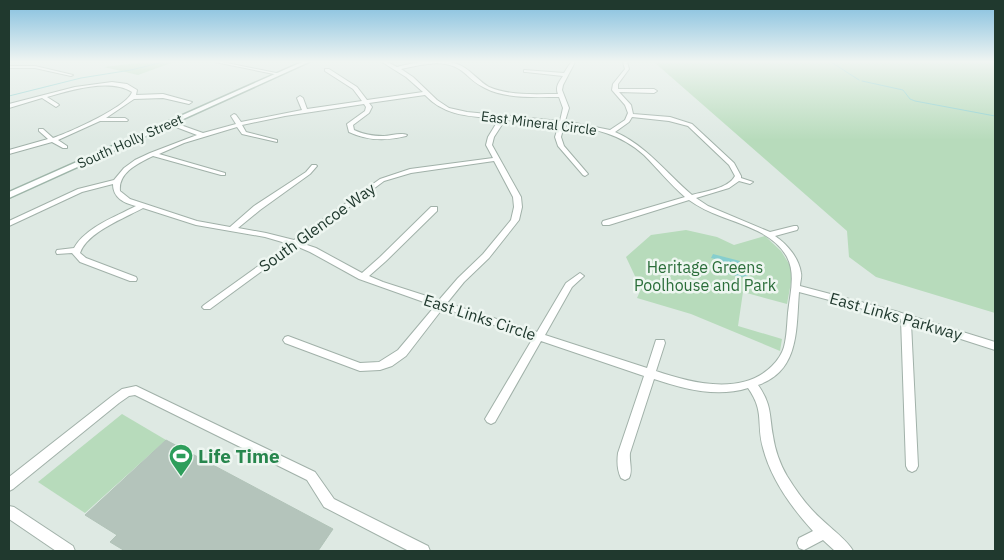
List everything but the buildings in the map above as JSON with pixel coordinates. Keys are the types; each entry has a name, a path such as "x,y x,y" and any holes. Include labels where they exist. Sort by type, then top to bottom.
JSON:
{"main road":[{"name":"South Holly Street","path":"9,195 247,88"}],"street":[{"path":"9,106 78,88"},
{"path":"132,88 135,91 133,97"},
{"path":"355,88 369,107 368,110 350,124 351,131 378,139 404,135"},
{"name":"East Mineral Circle","path":"422,88 434,103 450,110 503,118 594,127 611,132 642,149 691,198 769,235 782,246 793,262 797,273 796,288"},
{"path":"490,88 536,95 561,95"},
{"path":"560,88 566,108 558,137 560,146 585,174"},
{"path":"615,90 654,92"},
{"path":"615,90 628,105 631,115"},
{"path":"9,224 80,190 117,182 128,168 152,154 201,134 238,124 426,93"},
{"path":"9,152 81,130 133,97 163,96 188,102"},
{"path":"43,97 56,105"},
{"path":"300,98 305,112"},
{"path":"631,115 684,120 732,164 737,174 737,179"},
{"path":"611,132 625,123 631,115"},
{"path":"234,116 246,134 275,141"},
{"path":"288,340 350,364 381,371 388,363 402,353 441,304 486,256 515,220 518,207 517,197 490,148 489,142 503,118"},
{"path":"100,119 125,120"},
{"path":"166,124 201,134"},
{"path":"166,124 192,137"},
{"path":"41,130 65,147"},
{"path":"152,154 223,174"},
{"name":"South Glencoe Way","path":"207,307 370,187 388,177 410,171 496,159"},
{"path":"231,230 252,212 308,173 314,166"},
{"path":"737,179 750,182"},
{"path":"606,223 727,188 737,179"},
{"name":"East Links Circle","path":"117,182 118,195 127,201 196,223 295,242 362,277 679,383 706,388 751,384 774,372 785,359 789,348 796,288"},
{"path":"133,279 83,260 76,253 76,250 79,243 88,236 142,206"},
{"path":"362,277 434,209"},
{"path":"769,235 794,228"},
{"path":"60,252 76,250"},
{"path":"491,419 569,285 580,276"},
{"name":"East Links Parkway","path":"796,288 906,318 995,346"},
{"path":"906,318 912,466"},
{"path":"625,474 624,453 660,343"},
{"path":"751,384 761,396 766,408 767,436 778,472 792,495 824,532 846,551"},
{"path":"9,485 115,400 126,392 136,390 311,476 329,503 423,551"},
{"path":"9,512 68,551"},
{"path":"804,543 824,532"}],"green space":[{"path":"684,88 995,88 995,313 876,277 849,257 847,231"},
{"name":"Heritage Greens Poolhouse and Park","path":"686,230 717,237 734,245 765,236 781,251 791,267 792,277 787,304 743,292 738,326 782,339 780,351 691,314 637,298 641,289 626,257 651,235"},
{"path":"122,414 166,440 85,513 38,482"}],"water":[{"path":"713,254 740,261 737,274 742,275 740,269 749,272 748,276 741,277 721,272 723,261 711,258"}],"waterway":[{"path":"9,96 40,88"},
{"path":"894,88 903,90 910,99 915,101 995,116"}],"place":[{"name":"Life Time","path":"181,477"}]}
